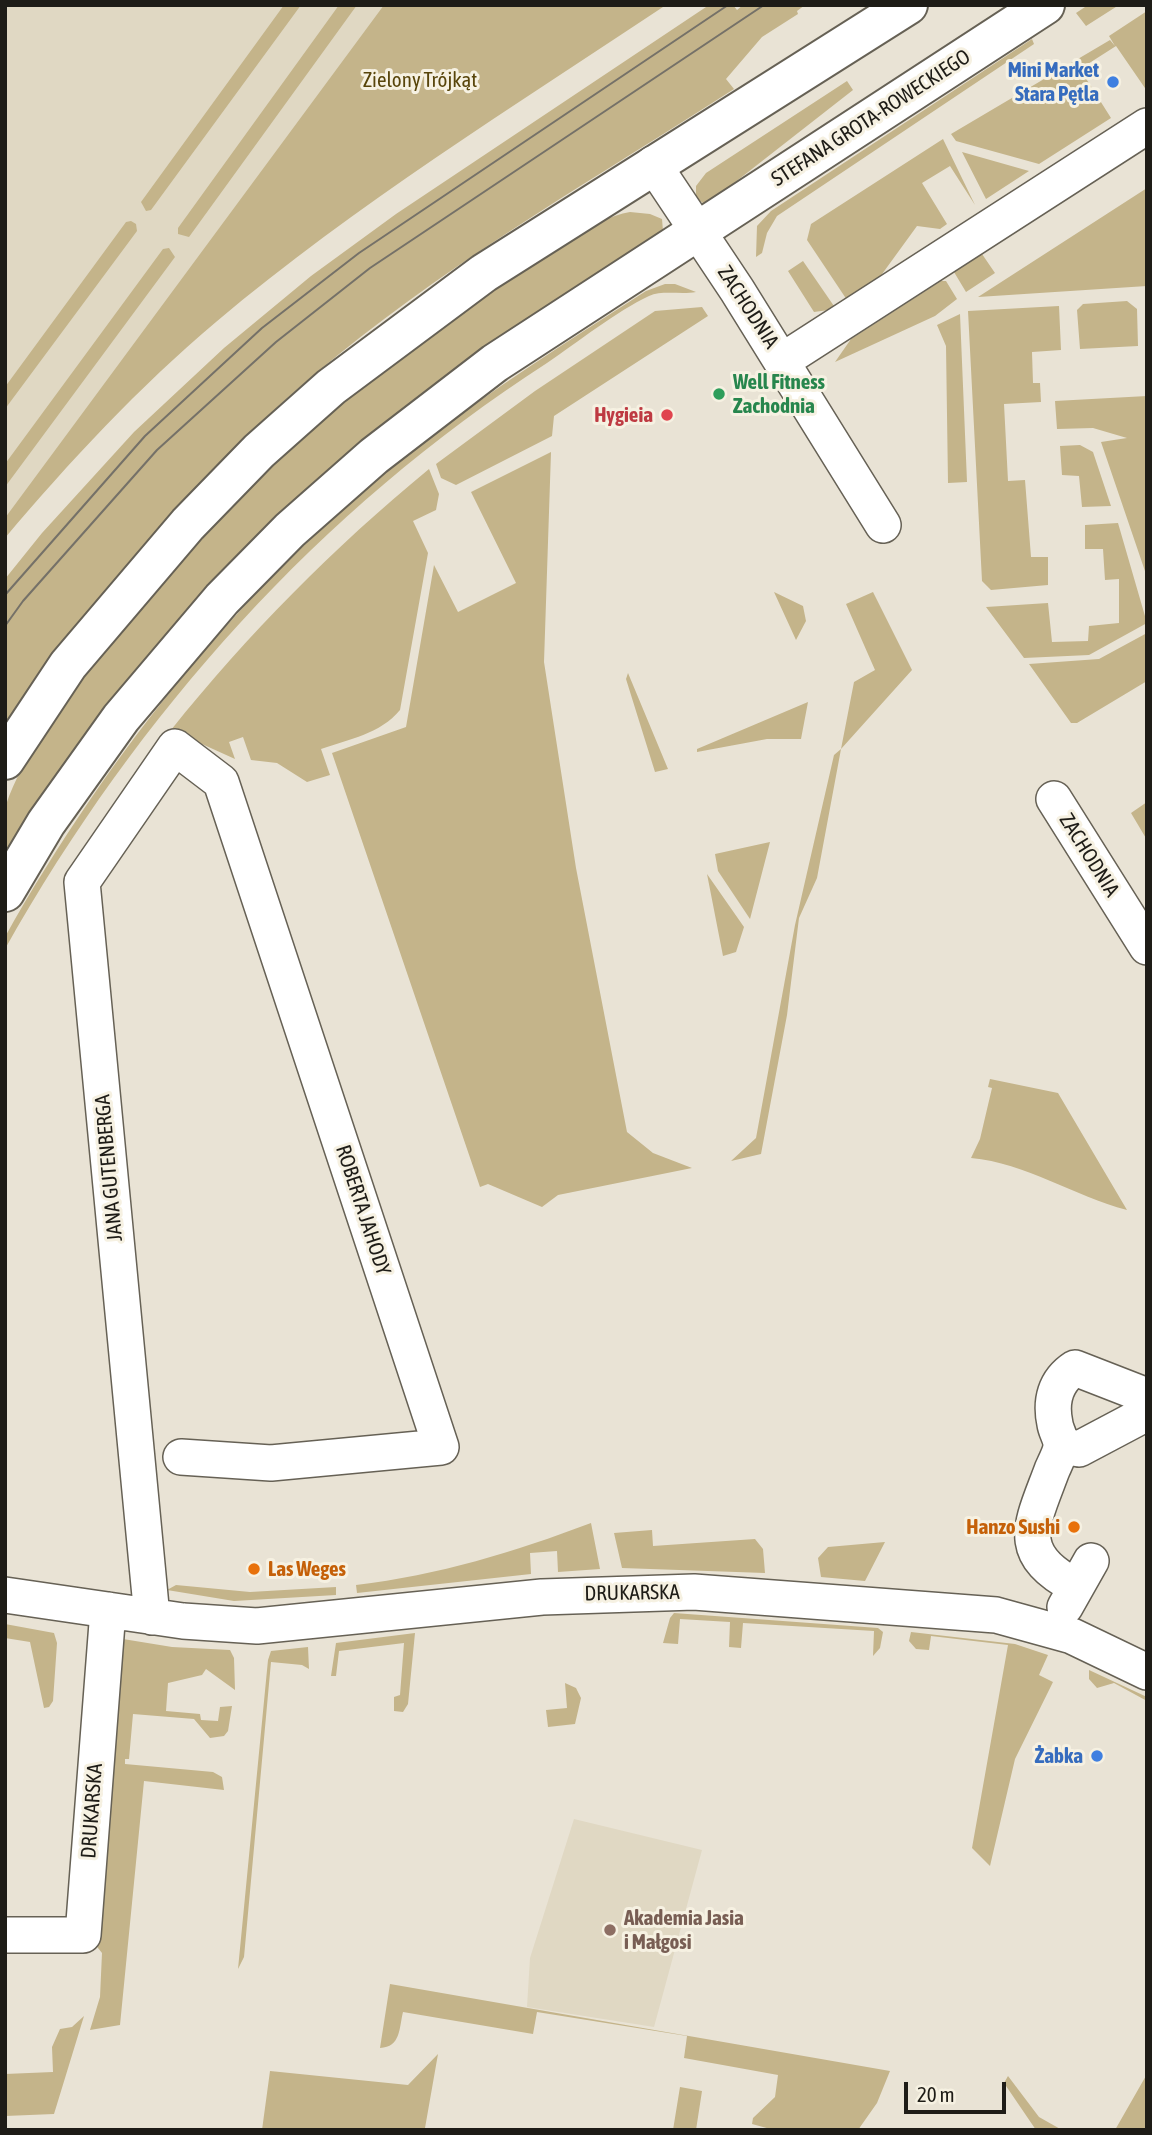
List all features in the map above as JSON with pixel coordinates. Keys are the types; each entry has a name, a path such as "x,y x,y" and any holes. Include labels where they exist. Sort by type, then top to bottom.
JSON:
{"main road":[{"path":"5,760 68,665 188,524 259,451 331,387 484,273 908,5"},
{"name":"STEFANA GROTA-ROWECKIEGO","path":"5,892 46,823 121,718 222,599 289,530 374,456 495,363 1045,5"}],"street":[{"path":"782,361 1147,126"},
{"name":"ZACHODNIA","path":"653,164 782,361 883,525"},
{"name":"ROBERTA JAHODY","path":"175,747 221,782 440,1447 271,1463 181,1457"},
{"name":"JANA GUTENBERGA","path":"152,1617 82,883 175,747"},
{"name":"ZACHODNIA","path":"1054,799 1147,947"},
{"path":"1056,1630 1083,1573 1043,1564 1031,1537 1033,1521 1062,1446 1054,1422 1053,1397 1062,1377 1074,1368 1147,1396"},
{"path":"1062,1446 1079,1449 1147,1413"},
{"name":"DRUKARSKA","path":"5,1595 213,1625 281,1625 542,1597 695,1592 970,1612 1017,1619 1056,1630 1147,1672"},
{"name":"DRUKARSKA","path":"5,1935 83,1935 108,1610"}],"shaded area":[{"path":"5,5 642,5 185,320 5,520"},
{"name":"Akademia Jasia i Małgosi","path":"574,1819 702,1850 654,2027 527,2007 530,1958"}],"green space":[{"path":"284,5 301,5 151,210 146,211 141,202"},
{"path":"339,5 357,5 189,237 178,234 178,228"},
{"name":"Zielony Trójkąt","path":"384,5 666,5 436,158 269,279 187,347 133,399 80,453 5,538 5,518"},
{"path":"709,5 733,5 737,10 743,5 805,5 797,11 798,14 762,37 726,79 734,89 433,283 338,355 290,396 200,482 158,528 79,623 5,724 5,579 42,533 134,432 224,348 311,276 396,214"},
{"path":"1088,5 1119,5 1086,26 1076,13"},
{"path":"1147,11 1147,91 1116,46 1080,69 1111,118 1039,164 956,141 951,134 1110,40 1115,46 1109,36"},
{"path":"1032,39 1034,44 777,216 767,233 762,253 756,257 757,226 771,211"},
{"path":"847,81 853,90 711,201 703,203 696,198 696,186 706,173"},
{"path":"943,139 975,205 950,166 922,183 947,224 940,229 917,226 877,281 847,300 807,240 811,224"},
{"path":"962,152 1029,171 986,199"},
{"path":"1147,188 1147,286 978,297"},
{"path":"630,212 650,214 662,219 663,231 469,360 5,857 3,823 6,805 22,768 45,730 96,661 143,604 241,497 293,447 404,354 575,236 602,221"},
{"path":"126,222 136,224 137,231 5,409 5,387"},
{"path":"169,248 175,257 5,487 5,464 163,249"},
{"path":"982,254 995,273 966,292 954,272"},
{"path":"803,261 836,309 814,312 788,271"},
{"path":"941,281 946,281 957,299 935,316 835,362 851,339"},
{"path":"665,284 675,284 696,292 654,294 611,318 464,421 385,483 310,551 240,623 175,699 114,779 57,862 5,949 5,937 46,867 137,734 241,610 297,552 356,498 446,425 588,328 646,291"},
{"path":"1127,301 1137,309 1138,346 1080,349 1077,310 1083,304"},
{"path":"1059,306 1061,350 1032,352 1033,383 1040,383 1041,402 1004,404 1008,481 1025,480 1031,557 1048,557 1048,585 991,590 982,581 968,311"},
{"path":"702,307 708,316 554,416 552,436 456,485 441,478 436,464 535,391 655,311"},
{"path":"960,314 967,482 948,483 946,346 937,325"},
{"path":"1147,396 1147,577 1101,442 1127,438 1093,428 1057,429 1055,401"},
{"path":"1080,445 1093,452 1111,506 1082,507 1079,476 1062,475 1060,446"},
{"path":"551,452 544,662 576,868 627,1132 653,1153 692,1168 558,1195 542,1207 488,1184 480,1187 332,753 406,727 434,565 458,612 516,583 471,492"},
{"path":"429,469 439,494 436,510 413,521 428,553 400,710 383,725 364,735 321,749 330,775 307,782 277,763 251,760 243,737 229,742 235,759 171,730 230,660 293,593"},
{"path":"1118,523 1147,623 1089,655 1024,658 986,607 1048,603 1052,642 1088,641 1089,626 1119,623 1119,579 1105,580 1103,549 1085,549 1085,525"},
{"path":"774,592 803,606 806,621 796,640"},
{"path":"873,592 912,670 841,749 854,682 875,670 846,604"},
{"path":"1147,633 1147,681 1077,723 1071,723 1029,664 1099,659"},
{"path":"628,673 668,769 655,772 626,679"},
{"path":"808,702 801,739 767,739 697,752 697,749"},
{"path":"841,749 817,878 799,918 787,1015 761,1154 731,1161 756,1138 795,925 834,755"},
{"path":"1147,802 1147,840 1131,813"},
{"path":"770,842 750,919 718,871 715,854"},
{"path":"707,874 744,927 736,952 723,956"},
{"path":"990,1079 1058,1093 1127,1210 1011,1166 971,1158 980,1139 992,1088 988,1087"},
{"path":"591,1523 600,1569 558,1572 557,1551 530,1553 531,1574 357,1593 356,1585 417,1575 476,1561"},
{"path":"652,1530 653,1546 755,1539 763,1549 765,1573 622,1568 614,1533"},
{"path":"885,1542 865,1581 821,1577 818,1558 828,1547"},
{"path":"176,1585 250,1592 336,1587 336,1595 234,1601 167,1590"},
{"path":"674,1613 878,1628 883,1632 880,1648 873,1656 874,1631 743,1623 741,1648 729,1647 730,1622 680,1619 678,1644 663,1643"},
{"path":"5,1624 54,1633 57,1643 53,1701 49,1707 44,1708 30,1642 5,1638"},
{"path":"911,1632 1015,1644 1048,1655 1039,1675 1053,1682 1015,1759 990,1866 972,1848 1008,1645 931,1636 929,1650 916,1649 909,1641"},
{"path":"415,1633 408,1704 403,1712 394,1711 394,1697 400,1695 404,1643 339,1651 336,1676 331,1676 336,1643"},
{"path":"123,1639 172,1647 230,1650 234,1658 235,1690 206,1669 202,1675 168,1683 166,1711 200,1714 201,1720 218,1721 220,1707 232,1706 228,1731 224,1736 210,1738 194,1719 133,1714 129,1759 125,1759 125,1764 213,1772 222,1777 224,1790 144,1781 120,2025 90,2030 100,1997 102,1953 94,1943"},
{"path":"308,1647 309,1669 302,1665 271,1662 244,1957 238,1969 268,1660 271,1651"},
{"path":"1089,1670 1147,1697 1147,1701 1114,1683 1097,1688 1089,1679"},
{"path":"565,1683 576,1688 581,1698 575,1724 548,1727 546,1710 567,1708"},
{"path":"390,1984 890,2071 877,2103 858,2130 774,2130 752,2124 753,2118 775,2097 778,2075 684,2058 687,2036 537,2012 533,2034 403,2012 395,2040 387,2047 380,2048"},
{"path":"84,2016 54,2114 5,2116 5,2074 53,2072 52,2047 60,2029 72,2027"},
{"path":"438,2054 425,2128 430,2130 262,2130 270,2071 408,2085"},
{"path":"1147,2074 1147,2130 1115,2130"},
{"path":"1008,2076 1039,2117 1062,2130 1036,2130 1004,2083"},
{"path":"680,2087 702,2091 696,2130 673,2130"}],"tram line":[{"path":"5,595 145,436 262,328 359,253 728,5"},
{"path":"5,626 23,601 157,450 276,342 370,268 764,5"}],"place":[{"name":"Mini Market Stara Pętla","path":"1113,82"},
{"name":"Well Fitness Zachodnia","path":"719,394"},
{"name":"Hygieia","path":"667,415"},
{"name":"Hanzo Sushi","path":"1074,1527"},
{"name":"Las Weges","path":"254,1569"},
{"name":"Żabka","path":"1097,1756"},
{"name":"Akademia Jasia i Małgosi","path":"610,1930"}]}
